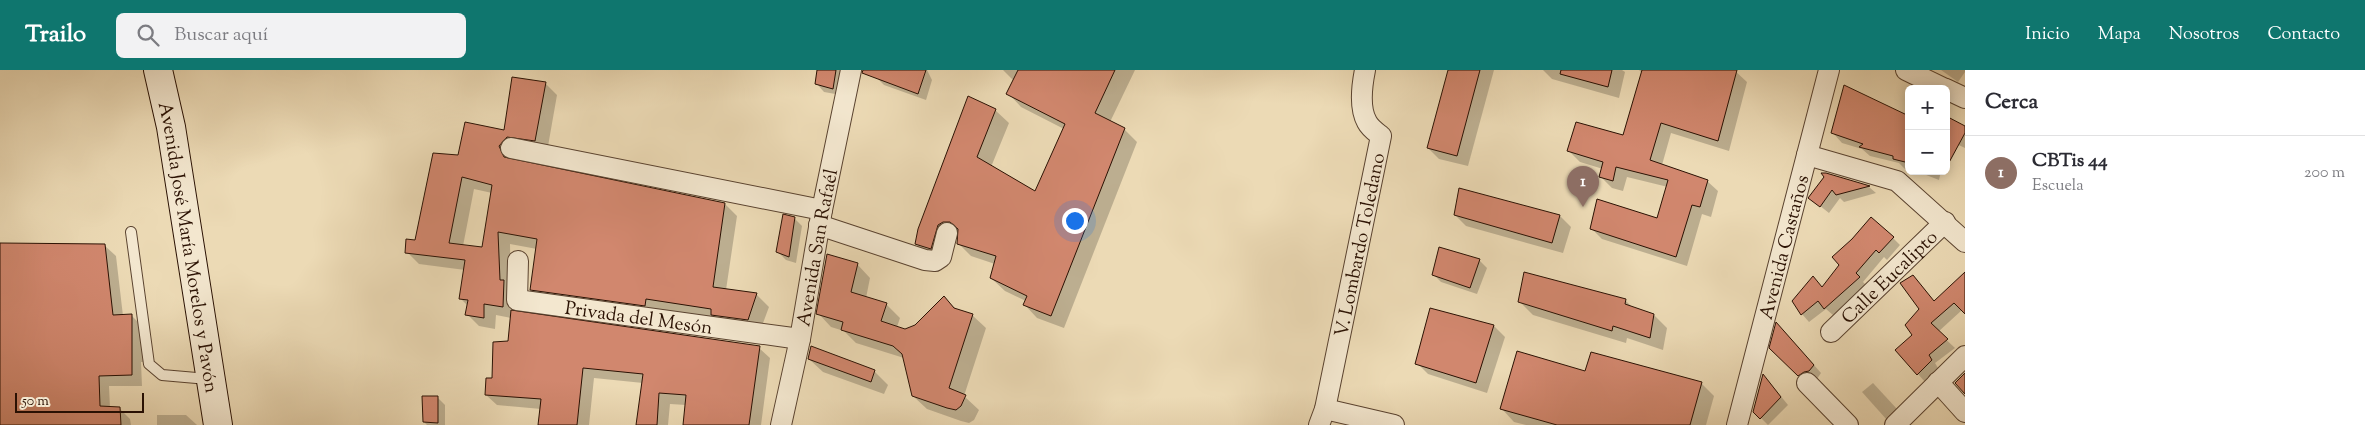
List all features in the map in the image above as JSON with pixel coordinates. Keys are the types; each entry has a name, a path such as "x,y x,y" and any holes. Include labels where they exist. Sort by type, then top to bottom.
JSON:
{"main road":[{"name":"Avenida José María Morelos y Pavón","path":"158,70 171,127 218,425"}],"street":[{"name":"Avenida San Rafaél","path":"781,425 800,338 820,218 851,70"},
{"name":"V. Lombardo Toledano","path":"1322,417 1381,136 1367,123 1364,112 1362,84 1366,70"},
{"name":"Avenida Castaños","path":"1737,425 1829,70"},
{"path":"1906,70 1938,85"},
{"path":"1950,91 1965,98"},
{"path":"511,148 820,218 926,260 935,261 941,257 947,233"},
{"path":"1807,155 1897,181 1945,222 1965,242"},
{"name":"Calle Eucalipto","path":"1832,332 1945,222"},
{"name":"Privada del Mesón","path":"518,261 517,300 800,338"},
{"path":"1895,425 1965,356"},
{"path":"1938,382 1965,412"},
{"path":"1807,383 1848,425"},
{"path":"1322,417 1394,425"}],"lane":[{"path":"131,232 149,364 162,375 210,380"}],"building":[{"path":"817,70 836,70 833,89 815,84"},
{"path":"863,70 926,70 918,94 862,73"},
{"path":"1018,70 1115,70 1095,113 1125,128 1051,316 1023,305 1027,296 990,278 996,256 957,244 958,229 950,222 943,222 938,225 931,249 915,244 918,229 968,96 996,109 977,157 1035,191 1065,124 1006,94"},
{"path":"1448,70 1480,70 1457,156 1427,148"},
{"path":"1561,70 1612,70 1608,87 1560,74"},
{"path":"1642,70 1737,70 1718,141 1661,123 1650,160 1708,180 1700,207 1692,205 1676,257 1590,229 1597,199 1657,218 1668,180 1616,167 1613,181 1599,177 1603,162 1567,151 1576,122 1623,135"},
{"path":"512,77 546,82 535,141 507,137 499,146 504,157 725,203 713,287 757,293 748,320 711,315 711,309 646,299 645,306 530,290 537,239 498,232 500,280 504,280 503,307 484,304 484,318 465,315 468,300 459,299 465,260 405,253 406,239 415,240 433,153 458,155 465,122 504,130","holes":["462,177 492,185 482,247 449,243"]},
{"path":"1844,85 1905,114 1905,162 1893,159 1893,156 1859,147 1863,144 1831,133"},
{"path":"1950,118 1965,126 1965,133 1950,161"},
{"path":"1821,173 1870,186 1836,195 1832,190 1820,207 1808,198 1824,177"},
{"path":"1459,188 1560,215 1552,243 1454,215"},
{"path":"783,214 795,217 789,257 776,252"},
{"path":"1871,217 1894,237 1879,253 1876,250 1856,273 1860,277 1824,309 1818,301 1801,315 1792,301 1813,276 1822,287 1839,265 1832,257 1852,239"},
{"path":"0,243 105,244 113,315 132,314 132,375 99,376 100,406 120,407 121,425 0,425"},
{"path":"1439,247 1480,259 1470,288 1432,275"},
{"path":"827,254 858,263 851,292 887,303 881,321 905,329 915,325 944,296 954,308 973,314 949,388 966,395 961,406 956,410 912,396 902,354 893,346 841,330 843,322 816,314"},
{"path":"1524,272 1626,299 1625,304 1654,314 1650,338 1613,326 1612,331 1518,302"},
{"path":"1965,272 1965,314 1954,303 1931,323 1948,339 1929,355 1932,360 1917,375 1895,350 1912,335 1905,325 1919,309 1900,283 1913,275 1934,301"},
{"path":"1430,308 1494,325 1476,383 1415,364"},
{"path":"511,310 760,346 749,425 683,425 686,395 659,393 657,425 636,425 643,374 583,368 577,425 538,425 541,399 485,395 486,378 492,378 493,342 508,341"},
{"path":"1776,322 1814,365 1809,371 1798,376 1769,348"},
{"path":"811,346 875,370 871,382 808,359"},
{"path":"1517,351 1585,371 1591,352 1702,382 1690,425 1557,425 1500,409"},
{"path":"1965,373 1965,394 1955,383"},
{"path":"1763,374 1781,397 1760,419 1753,412"},
{"path":"422,396 438,396 438,423 423,422"}],"place":[{"name":"CBTis 44","path":"1583,207"}]}
